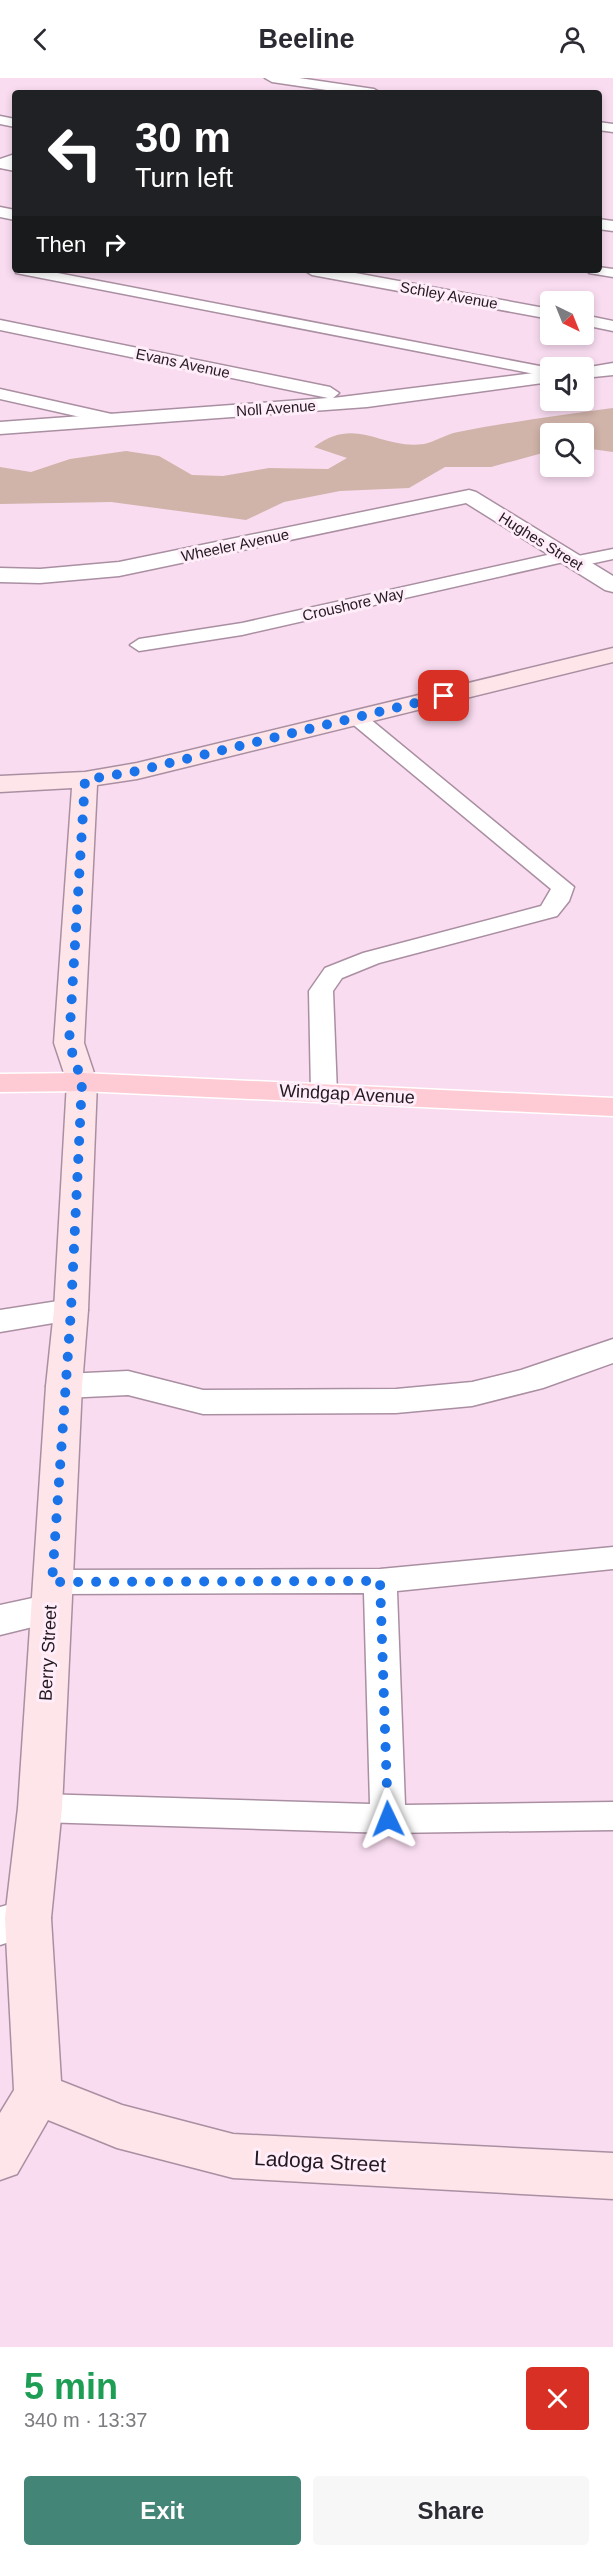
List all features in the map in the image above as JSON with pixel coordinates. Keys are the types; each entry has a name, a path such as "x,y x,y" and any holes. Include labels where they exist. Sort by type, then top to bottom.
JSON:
{"main road":[{"name":"Windgap Avenue","path":"0,1083 82,1082 613,1107"}],"street":[{"path":"272,78 301,80 357,90"},
{"path":"276,90 301,80"},
{"name":"Schley Avenue","path":"328,273 540,312"},
{"path":"594,322 613,326"},
{"name":"Evans Avenue","path":"0,325 367,401"},
{"path":"594,372 613,369"},
{"name":"Noll Avenue","path":"0,428 367,401 540,376"},
{"name":"Hughes Street","path":"469,496 613,585"},
{"name":"Wheeler Avenue","path":"0,575 40,576 119,569 469,496"},
{"path":"0,784 85,780 137,771 613,655"},
{"name":"Berry Street","path":"38,2093 14,1922 40,1808 64,1386 71,1310 82,1082 69,1043 85,780"},
{"path":"0,1321 71,1310"},
{"path":"64,1386 128,1383 203,1402 396,1401 472,1394 530,1380 613,1350"},
{"path":"0,1620 52,1595"},
{"path":"0,2158 38,2093"},
{"name":"Ladoga Street","path":"38,2093 117,2126 233,2156 613,2176"}],"lane":[{"path":"34,273 540,373"},
{"path":"0,394 116,420"},
{"name":"Croushore Way","path":"139,645 242,629 571,559 613,554"},
{"path":"324,1093 321,991 333,973 371,958 549,911 558,901 563,886 357,718"},
{"path":"52,1595 380,1581 613,1558"},
{"path":"380,1581 388,1819"},
{"path":"40,1808 388,1819 613,1816"}],"shaded area":[{"path":"613,408 613,452 594,449 594,423 540,423 540,454 491,467 445,467 409,488 340,491 284,502 246,520 111,502 0,504 0,467 31,472 70,459 126,451 159,456 192,475 223,476 269,468 328,469 347,458 314,447 329,438 343,434 369,436 408,445 424,444 458,432"}],"route":[{"path":"388,1819 380,1581 52,1582 71,1310 82,1082 69,1043 85,780 137,771 444,696"}]}
